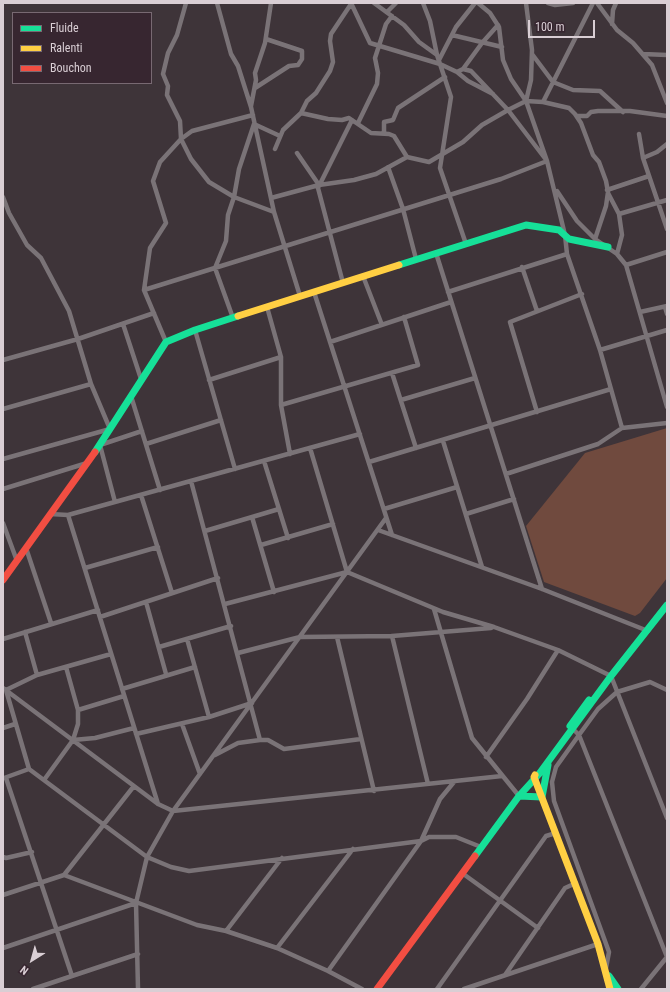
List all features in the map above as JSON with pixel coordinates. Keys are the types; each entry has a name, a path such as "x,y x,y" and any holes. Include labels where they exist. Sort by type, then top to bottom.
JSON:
{"main road":[{"path":"3,580 100,445 166,342 195,330 526,225 559,230 569,239 608,247"},
{"path":"377,989 519,796 552,756 588,702 648,631 667,605"},
{"path":"571,728 536,772 534,778 576,883 598,944 607,972 610,989"},
{"path":"542,797 546,772 552,756"},
{"path":"519,796 542,797"},
{"path":"607,972 618,989"}],"street":[{"path":"186,3 177,35 168,53 163,74 168,86 167,95 180,121 181,139 191,159 209,182 234,197 274,212"},
{"path":"216,3 231,54 238,66 251,107 274,212 300,296"},
{"path":"251,107 255,88 255,73 266,40 271,3"},
{"path":"351,3 370,43 440,62 457,72 468,81 495,95"},
{"path":"275,149 283,130 301,113 307,101 316,92 330,71 333,62 330,41 331,34 351,3"},
{"path":"374,3 404,25 419,42 437,55"},
{"path":"387,12 396,3"},
{"path":"423,3 430,21 437,55 451,97 440,168 466,244"},
{"path":"440,62 456,27 477,3 490,13 498,26 503,60 511,79 526,101 547,161 555,188 565,235 567,254 600,350 622,428"},
{"path":"526,3 532,54 531,80 526,101"},
{"path":"548,3 556,5 573,3"},
{"path":"543,102 593,3"},
{"path":"598,3 612,24 643,54 656,72 667,103"},
{"path":"612,24 613,10 616,3"},
{"path":"358,123 377,84 378,73 375,62 386,24 392,16"},
{"path":"457,72 463,69 482,43 498,26"},
{"path":"452,35 502,47"},
{"path":"255,88 289,66 298,65 302,59 302,51 266,40"},
{"path":"532,54 553,82 573,90 600,91 623,112"},
{"path":"643,54 667,55"},
{"path":"463,69 471,71 495,95 547,161"},
{"path":"384,132 384,122 393,120 398,108 445,77"},
{"path":"271,198 319,185 354,180 376,174 407,157 429,162 463,142 482,125 508,110 526,101 543,102 569,108 577,116 581,123 593,155 599,162 608,191 619,214 622,235 617,254"},
{"path":"577,116 586,116 591,112 598,111 630,111 667,116"},
{"path":"301,113 328,119 342,120 349,118 371,133 384,132 394,136 407,157"},
{"path":"166,342 144,290 150,248 166,223 153,181 160,162 181,139 192,131 253,116"},
{"path":"343,283 318,188 352,120"},
{"path":"254,124 280,136"},
{"path":"233,318 215,268 226,241 228,215 234,197 239,169 254,124"},
{"path":"639,134 643,158 667,229"},
{"path":"643,158 657,152 667,144"},
{"path":"297,153 319,185"},
{"path":"144,290 501,179 547,161"},
{"path":"388,167 403,210 416,259"},
{"path":"608,191 649,176"},
{"path":"555,188 577,221 595,238 617,254 626,265 667,408"},
{"path":"595,238 606,206 608,191"},
{"path":"3,197 9,213 27,245 41,258 45,264 69,311 91,384 110,429 3,459"},
{"path":"619,214 667,200"},
{"path":"626,265 667,252"},
{"path":"436,253 542,589"},
{"path":"448,292 522,267 567,254"},
{"path":"522,267 537,311"},
{"path":"363,276 382,325"},
{"path":"314,292 392,535"},
{"path":"537,412 510,322 582,294"},
{"path":"330,342 451,302"},
{"path":"640,312 666,306 667,314"},
{"path":"266,307 281,357 281,406 290,454"},
{"path":"3,360 78,339 154,314"},
{"path":"281,406 418,365 404,317"},
{"path":"123,324 141,379"},
{"path":"195,330 235,469"},
{"path":"600,350 667,330"},
{"path":"209,380 281,357"},
{"path":"392,373 416,448"},
{"path":"400,400 475,378"},
{"path":"3,409 91,384"},
{"path":"369,462 611,389"},
{"path":"131,396 160,490"},
{"path":"146,444 221,420"},
{"path":"506,474 598,444 622,428 667,423"},
{"path":"115,502 100,445 142,431"},
{"path":"50,514 68,515 360,434"},
{"path":"443,440 482,567"},
{"path":"310,448 347,572"},
{"path":"264,461 288,538"},
{"path":"3,489 87,463"},
{"path":"191,481 252,703 260,740"},
{"path":"384,509 457,487"},
{"path":"141,495 172,593"},
{"path":"466,514 514,499"},
{"path":"205,532 279,509"},
{"path":"68,515 158,804"},
{"path":"252,517 274,592"},
{"path":"138,989 136,903 147,858 172,811 386,518"},
{"path":"3,523 17,561"},
{"path":"261,546 333,524"},
{"path":"378,530 542,589 648,631"},
{"path":"26,548 51,623"},
{"path":"84,568 158,548"},
{"path":"225,604 347,572 434,609 494,627 558,650 610,677 667,818"},
{"path":"100,617 218,578"},
{"path":"146,602 166,674"},
{"path":"434,609 467,726 472,738 519,796"},
{"path":"3,639 51,623 98,610"},
{"path":"159,647 231,626"},
{"path":"238,653 300,637 392,636 440,633 494,627"},
{"path":"25,632 37,675"},
{"path":"337,636 374,791"},
{"path":"392,636 428,784"},
{"path":"187,639 209,717"},
{"path":"486,757 527,699 558,650"},
{"path":"4,689 37,675 111,654"},
{"path":"44,780 72,740 78,724 78,710 66,667"},
{"path":"122,689 166,674 195,667"},
{"path":"607,972 609,952 554,802 552,782 556,767 579,735 598,709 617,692 650,682 667,690"},
{"path":"4,689 29,769 147,858 171,868 189,872 282,858 420,841 429,837 456,837 481,847"},
{"path":"4,689 158,804 172,811 374,791 502,776"},
{"path":"78,710 124,696"},
{"path":"136,734 209,717 252,703"},
{"path":"3,728 15,724"},
{"path":"182,724 200,774"},
{"path":"72,740 96,738 134,728"},
{"path":"571,728 579,735 667,957 640,989"},
{"path":"213,756 238,743 260,740 268,740 284,750 361,739"},
{"path":"29,769 4,778 32,852 72,976"},
{"path":"328,971 420,841 440,799 454,782"},
{"path":"3,895 64,875 134,786"},
{"path":"437,989 546,836 556,833"},
{"path":"277,948 353,849"},
{"path":"3,857 6,858 32,852"},
{"path":"226,931 282,858"},
{"path":"462,873 538,928"},
{"path":"64,875 197,925 226,931 277,948 328,971 362,989"},
{"path":"505,975 565,888 576,883"},
{"path":"3,948 136,903"},
{"path":"464,989 598,944"},
{"path":"35,989 138,954"}],"shaded area":[{"path":"667,428 667,578 640,613 635,616 544,582 526,526 585,453"}],"traffic: fast":[{"path":"399,265 526,225 559,230 569,239 608,247"},
{"path":"95,452 166,342 195,330 238,316"},
{"path":"475,856 519,796 539,774 611,676 667,605"},
{"path":"570,726 589,700"},
{"path":"519,796 542,797 548,765"},
{"path":"609,976 618,989"}],"traffic: slow":[{"path":"238,316 399,265"},
{"path":"535,775 534,777 598,944 610,989"}],"traffic: jam":[{"path":"3,580 95,452"},
{"path":"377,989 475,856"}]}
